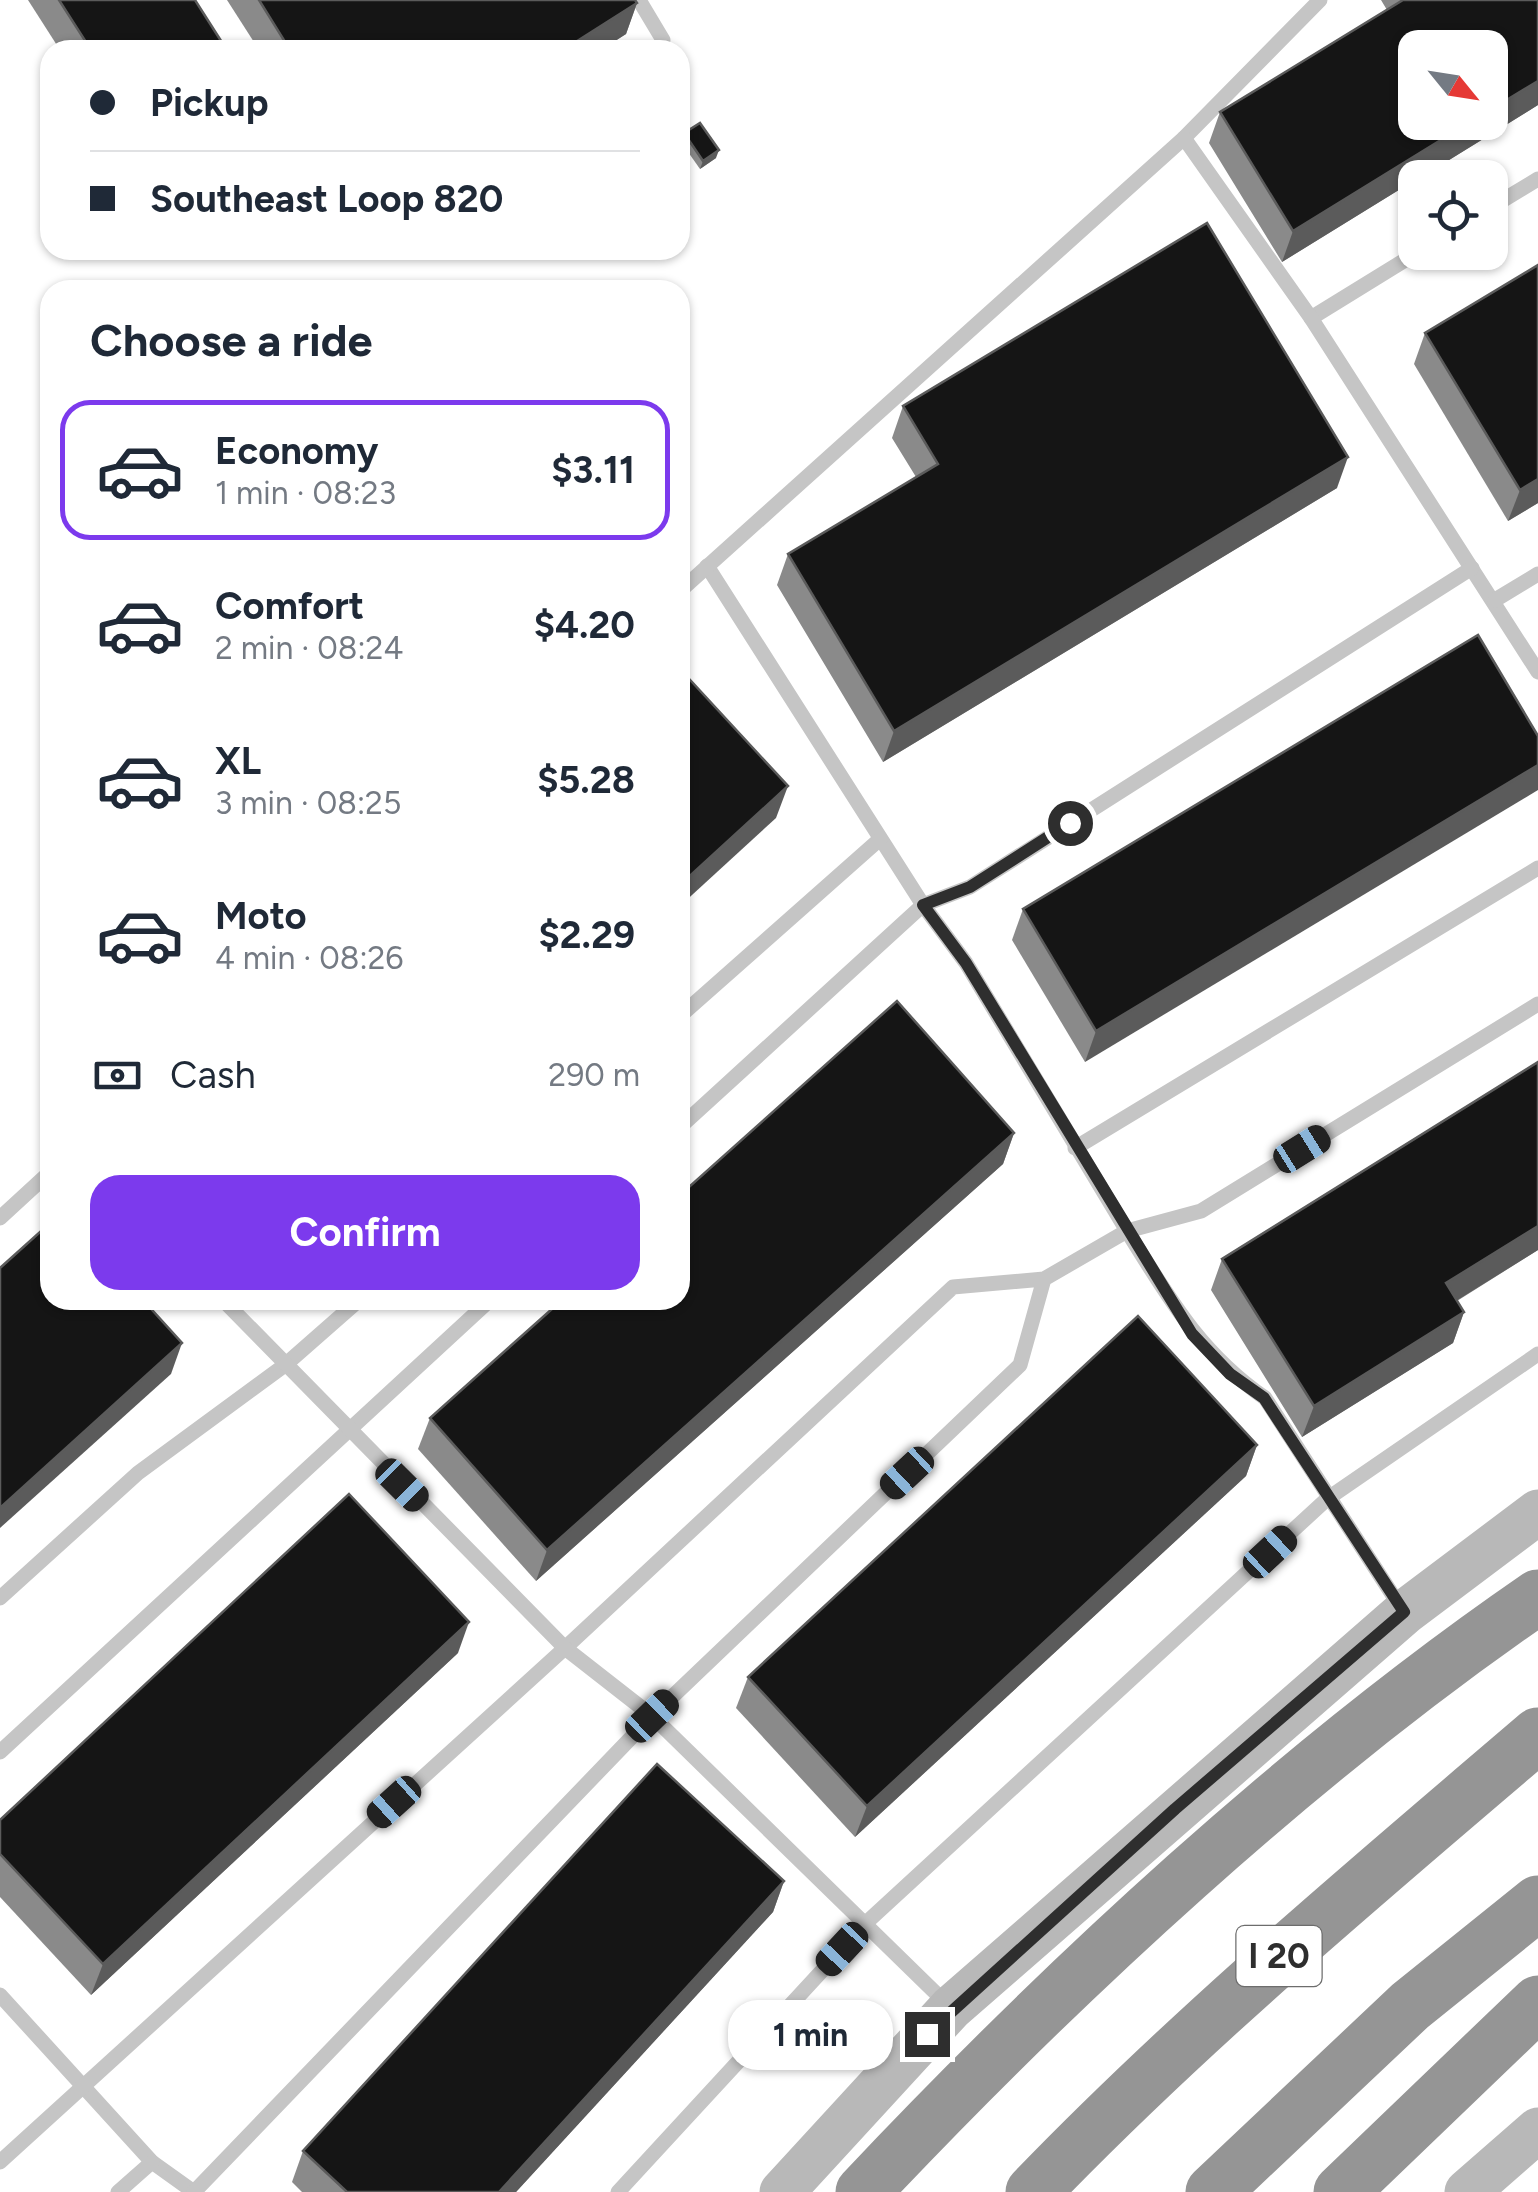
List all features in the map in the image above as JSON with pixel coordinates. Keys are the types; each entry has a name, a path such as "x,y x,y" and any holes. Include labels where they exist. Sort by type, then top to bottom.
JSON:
{"highway":[{"path":"863,2192 1102,1953 1322,1762 1538,1596"},
{"name":"I 20","path":"1033,2192 1096,2127 1273,1961 1538,1736"},
{"path":"1213,2192 1410,2006 1538,1903"},
{"path":"1341,2192 1538,2004"}],"main road":[{"path":"782,2192 951,2008 1404,1612 1538,1512"},
{"path":"1467,2192 1538,2130"}],"lane":[{"path":"639,0 663,40"},
{"path":"690,582 1184,138 1320,0"},
{"path":"1184,138 1311,318 1538,672"},
{"path":"1508,197 1538,179"},
{"path":"1311,318 1398,264"},
{"path":"707,566 923,905 966,963 1075,1148 1192,1334 1230,1374 1264,1398 1404,1612"},
{"path":"690,1117 923,905 970,887 1472,568"},
{"path":"1495,600 1538,574"},
{"path":"690,1007 880,839"},
{"path":"1075,1148 1538,868"},
{"path":"0,2162 565,1648 953,1288 1044,1280 1127,1231 1201,1212 1538,1004"},
{"path":"0,1218 40,1181"},
{"path":"0,1995 152,2162 194,2192 652,1716 1020,1365 1044,1280"},
{"path":"233,1310 565,1648 652,1716 951,2008"},
{"path":"0,1598 138,1473 285,1365 348,1310"},
{"path":"0,1752 479,1310"},
{"path":"618,2192 867,1922 1327,1498 1538,1354"},
{"path":"118,2192 152,2162"}],"building":[{"path":"59,0 195,0 220,40 85,40"},
{"path":"259,0 637,3 579,40 284,40"},
{"path":"1403,0 1538,0 1538,81 1508,99 1508,30 1398,30 1398,140 1441,140 1408,160 1398,160 1398,166 1293,231 1220,112"},
{"path":"700,123 719,150 703,161 690,142 690,129"},
{"path":"1207,223 1348,457 894,731 788,554 938,464 903,406"},
{"path":"1538,265 1538,479 1520,490 1425,333"},
{"path":"1478,635 1538,736 1538,765 1096,1031 1023,909"},
{"path":"690,680 788,786 690,876"},
{"path":"897,1001 1014,1133 547,1550 430,1418 551,1310 690,1310 690,1186"},
{"path":"1538,1062 1538,1226 1446,1283 1464,1312 1314,1406 1222,1259"},
{"path":"40,1232 40,1310 152,1310 182,1343 0,1508 0,1268"},
{"path":"1138,1316 1257,1445 867,1806 748,1677"},
{"path":"349,1494 469,1622 103,1964 0,1854 0,1820"},
{"path":"657,1764 784,1881 499,2192 347,2192 303,2151"}],"route":[{"path":"927,2034 951,2008 1175,1809 1404,1612 1264,1398 1230,1374 1192,1334 1075,1148 966,963 923,905 970,887 1070,823"}]}
